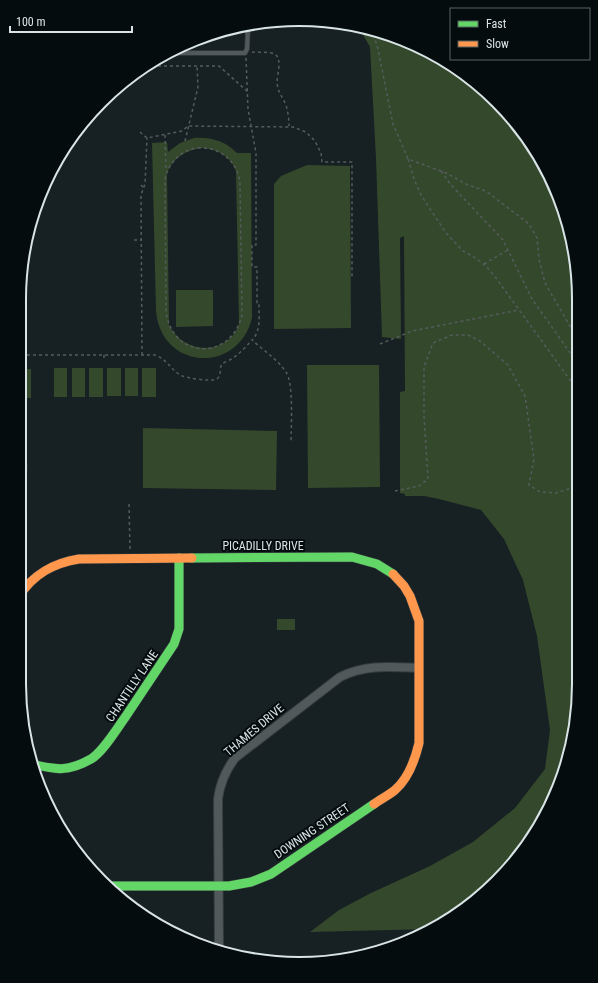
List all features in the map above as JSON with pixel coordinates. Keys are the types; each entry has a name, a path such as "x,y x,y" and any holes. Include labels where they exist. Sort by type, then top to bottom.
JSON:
{"street":[{"name":"PICADILLY DRIVE","path":"26,587 32,578 46,568 71,560 130,558 352,557 377,564 398,579 407,590 414,603 419,621 419,668"},
{"name":"CHANTILLY LANE","path":"38,765 58,769 76,766 93,758 110,739 174,644 179,629 179,558"},
{"name":"THAMES DRIVE","path":"219,945 218,799 224,777 236,758 340,677 356,670 374,667 419,668"},
{"name":"DOWNING STREET","path":"116,886 218,886 248,884 264,878 396,789 411,767 419,743 419,668"}],"lane":[{"path":"180,53 244,53 246,52 248,31"}],"path":[{"path":"374,36 393,124 421,195 446,234 463,251 484,264 496,278 572,383"},
{"path":"26,355 156,356 162,358 180,376 211,380 217,378 223,364 236,356 256,336 259,316 259,305 257,305 257,267 252,267 252,245 256,245 256,161 254,139 248,109 246,52 273,53 277,56 279,61 277,82 279,95 285,104 289,116 290,126"},
{"path":"158,66 219,66 248,92"},
{"path":"185,141 198,87 197,66"},
{"path":"147,138 182,131 188,126 290,126 306,132 315,141 321,154 322,162 352,162 352,278"},
{"path":"140,132 147,138"},
{"path":"165,135 166,175 164,185 166,312 169,325 175,335 189,345 204,349 217,346 227,341 237,331 242,315 240,178 234,164 225,155 214,149 202,147 190,149 178,156 170,165 166,175"},
{"path":"142,355 141,195 146,184 147,138"},
{"path":"408,159 441,171 468,185 486,191 529,224 537,238 539,259 545,283 572,329"},
{"path":"441,171 450,185 503,240 532,299 572,356"},
{"path":"141,185 144,188"},
{"path":"134,240 141,240"},
{"path":"484,264 508,250"},
{"path":"380,344 412,331 519,310"},
{"path":"395,491 419,486 428,478 424,416 424,367 433,343 452,335 468,335 480,341 508,366 525,396 534,459 529,485 540,492 556,493 572,488"},
{"path":"252,340 274,359 288,375 291,387 291,443"},
{"path":"104,355 104,360"},
{"path":"129,504 130,558"}],"green space":[{"path":"362,33 387,40 420,54 451,72 479,94 504,119 526,147 544,178 558,211 570,263 572,299 572,684 570,720 558,772 544,805 516,850 492,877 465,901 419,929 310,932 339,910 371,893 430,866 473,842 515,808 545,769 550,730 537,636 523,580 504,539 481,510 439,499 424,496 405,496 405,494 400,493 400,392 405,391 404,236 400,238 401,339 382,337 376,158 370,47"},
{"path":"194,138 206,138 228,145 237,153 251,153 252,318 244,336 232,349 217,356 201,358 185,354 171,345 161,331 156,311 152,143 167,142 168,152 180,143","holes":["202,148 223,154 234,166 236,172 239,323 235,332 229,339 213,347 204,348 196,347 180,339 169,325 167,173 176,159 185,153"]},
{"path":"307,165 350,166 351,328 274,329 274,184 281,176"},
{"path":"176,290 213,290 213,326 176,327"},
{"path":"307,365 379,365 380,487 308,488"},
{"path":"54,368 67,368 67,397 54,397"},
{"path":"72,368 85,368 85,397 72,397"},
{"path":"89,368 103,368 103,397 89,397"},
{"path":"107,368 121,368 121,396 107,396"},
{"path":"125,368 138,368 138,396 125,396"},
{"path":"142,368 156,368 156,397 142,397"},
{"path":"26,369 31,369 31,398 26,398"},
{"path":"143,428 277,431 276,490 143,488"},
{"path":"26,459 27,465 26,477"},
{"path":"277,619 295,619 295,630 277,630"}],"traffic: fast":[{"path":"192,558 352,557 377,564 393,574"},
{"path":"38,766 62,769 83,763 96,756 115,733 174,644 179,629 179,558"},
{"path":"116,886 229,886 251,882 271,874 374,804"}],"traffic: slow":[{"path":"26,587 45,571 61,563 79,559 192,558"},
{"path":"374,804 390,794 404,780 416,756 419,743 419,621 410,596 404,586 393,574"}]}
